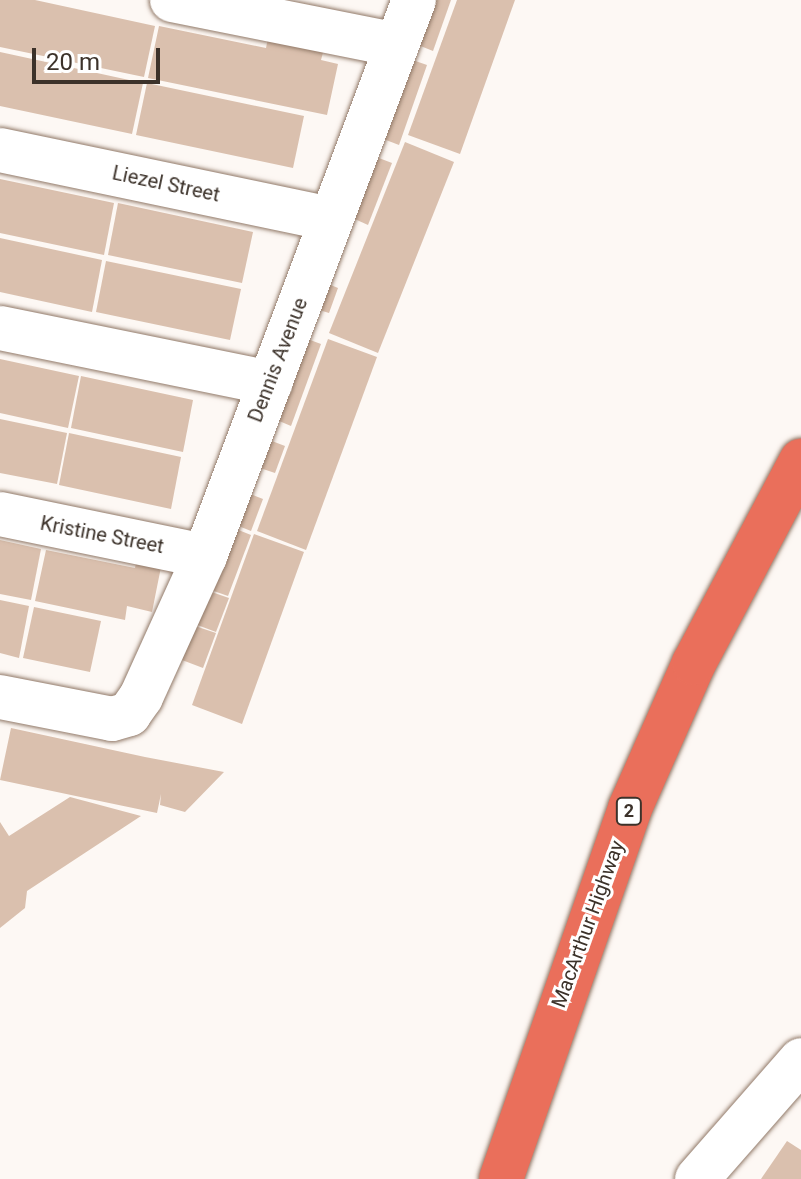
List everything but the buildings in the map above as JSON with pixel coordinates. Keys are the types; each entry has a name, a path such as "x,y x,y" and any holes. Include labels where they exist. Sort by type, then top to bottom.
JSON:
{"highway":[{"name":"MacArthur Highway","path":"501,1179 630,808 694,663 801,461"}],"street":[{"path":"172,0 397,45"},
{"name":"Dennis Avenue","path":"0,697 112,719 129,714 205,556 414,0"},
{"name":"Liezel Street","path":"0,150 331,219"},
{"path":"0,328 270,383"},
{"name":"Kristine Street","path":"0,514 205,556"},
{"path":"697,1179 801,1060"}]}
